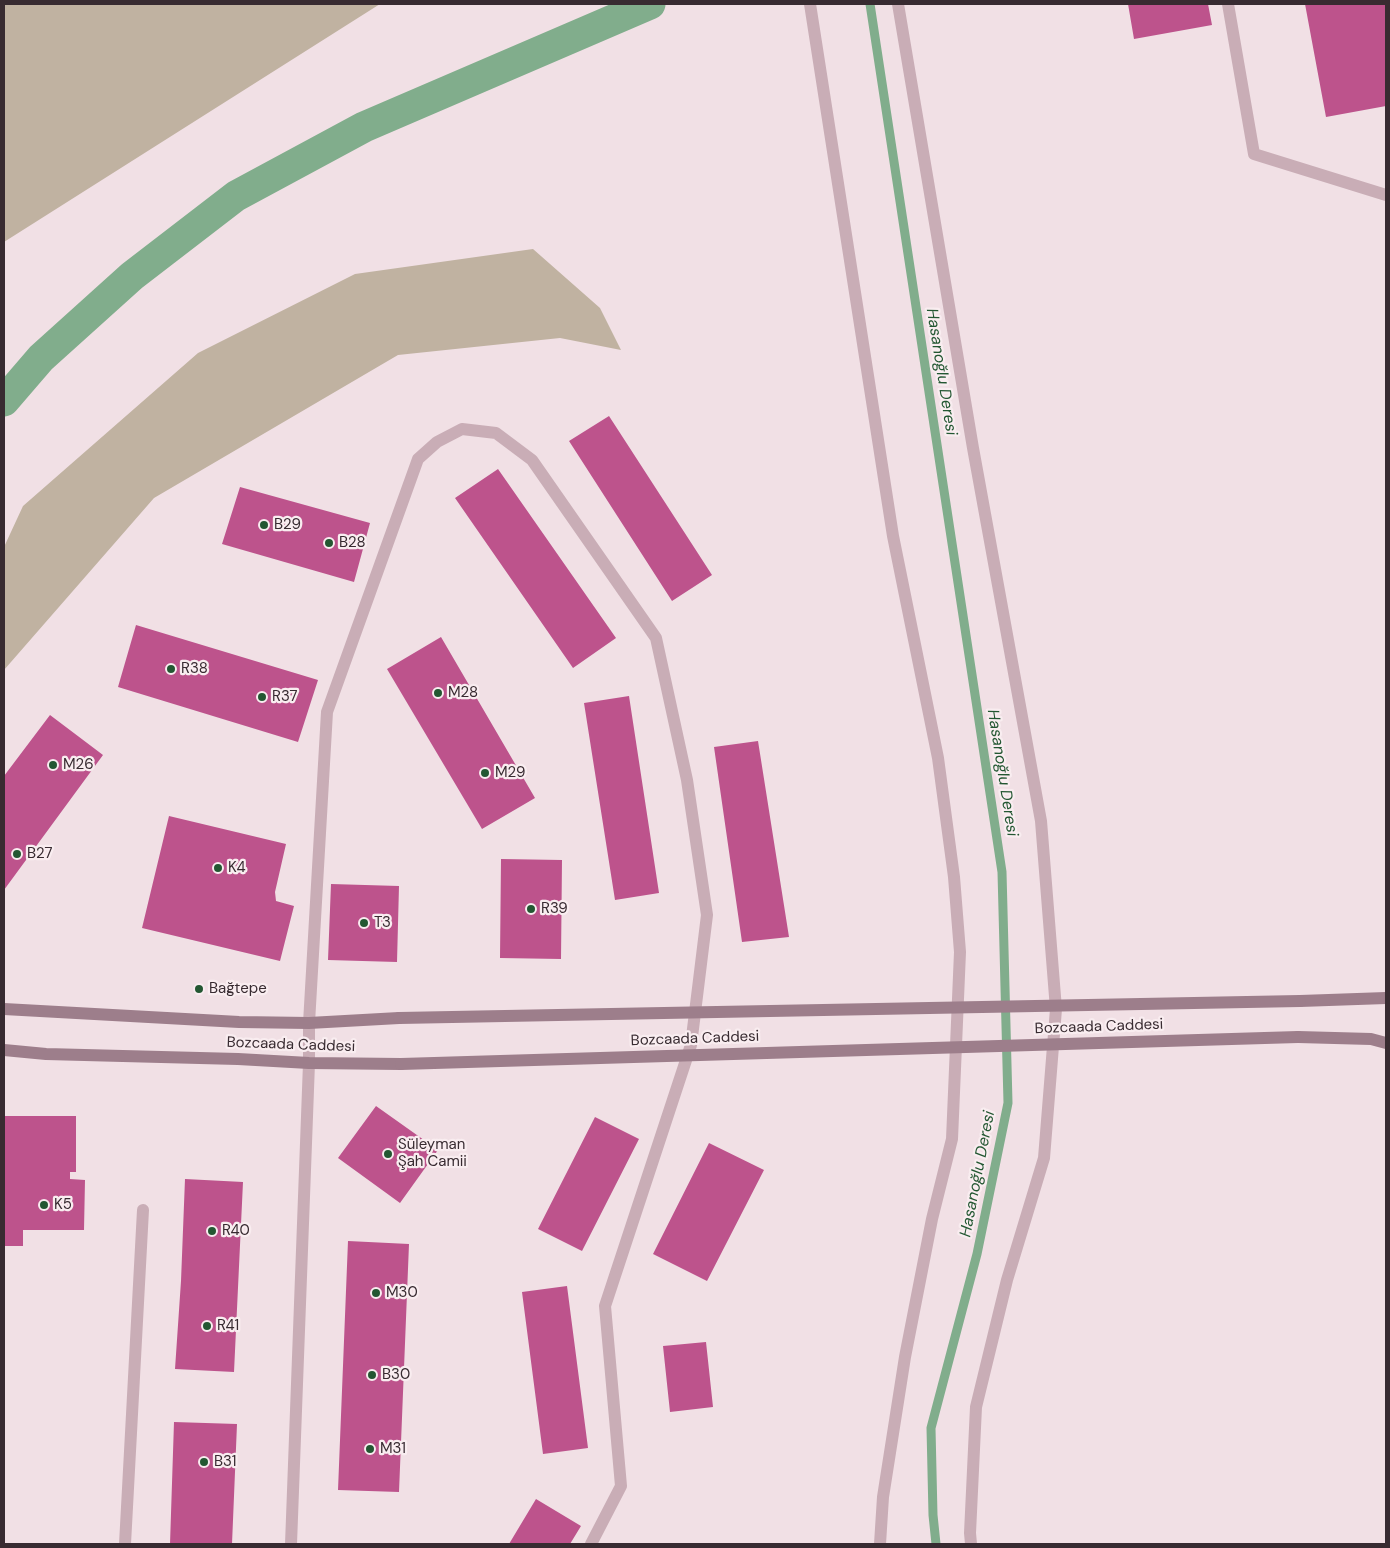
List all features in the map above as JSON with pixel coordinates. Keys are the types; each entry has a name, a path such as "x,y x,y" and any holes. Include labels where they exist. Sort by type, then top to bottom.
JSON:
{"street":[{"path":"810,4 893,536 938,758 954,877 960,952 952,1139 932,1219 905,1357 883,1497 880,1544"},
{"path":"898,4 973,448 1041,821 1056,1009 1044,1158 1007,1280 976,1407 971,1544"},
{"path":"1228,4 1254,154 1386,196"},
{"path":"291,1544 309,1023 327,712 418,459 437,442 462,429 496,433 532,460 656,638 687,780 707,915 691,1045 605,1306 621,1486 592,1544"},
{"name":"Bozcaada Caddesi","path":"4,1009 238,1022 309,1023 399,1018 1386,998"},
{"name":"Bozcaada Caddesi","path":"4,1050 46,1054 238,1059 309,1063 401,1064 1298,1037 1371,1039 1386,1043"},
{"path":"125,1544 143,1210"}],"shaded area":[{"path":"4,4 380,4 4,242"},
{"path":"533,249 600,308 621,350 560,338 398,355 154,498 4,670 4,547 23,506 198,353 355,274"}],"building":[{"path":"1128,4 1208,4 1212,25 1134,39"},
{"path":"1305,4 1386,4 1386,106 1326,117"},
{"path":"609,416 712,575 672,601 569,441"},
{"path":"498,469 616,638 573,668 455,498"},
{"path":"240,487 370,523 354,582 222,544"},
{"path":"136,625 318,680 298,742 118,687"},
{"path":"441,637 535,798 482,829 387,669"},
{"path":"629,696 659,893 615,900 584,703"},
{"name":"M26","path":"50,715 103,755 4,890 4,776"},
{"path":"758,741 789,937 742,942 714,747"},
{"name":"K4","path":"169,816 286,844 275,892 276,901 294,906 280,961 142,928"},
{"name":"R39","path":"501,859 562,860 561,959 500,958"},
{"name":"T3","path":"331,884 399,886 397,962 328,960"},
{"name":"Süleyman Şah Camii","path":"376,1106 438,1150 400,1203 338,1158"},
{"name":"K5","path":"4,1116 76,1116 76,1172 70,1172 70,1179 85,1180 84,1230 23,1230 23,1246 4,1246"},
{"path":"595,1117 639,1139 582,1251 538,1229"},
{"path":"709,1143 764,1170 707,1281 653,1254"},
{"path":"185,1179 243,1182 234,1372 175,1369"},
{"path":"348,1241 409,1244 399,1492 338,1490"},
{"path":"567,1286 588,1448 543,1454 522,1292"},
{"path":"706,1342 713,1407 670,1412 663,1346"},
{"name":"B31","path":"174,1422 237,1424 232,1544 170,1544"},
{"path":"536,1499 581,1526 570,1544 509,1544"}],"waterway":[{"path":"4,401 41,358 132,276 236,196 364,127 650,4"},
{"name":"Hasanoğlu Deresi","path":"870,4 1002,872 1008,1103 977,1254 931,1428 933,1515 936,1544"}],"place":[{"name":"B29","path":"264,525"},
{"name":"B28","path":"329,543"},
{"name":"R38","path":"171,669"},
{"name":"M28","path":"438,693"},
{"name":"R37","path":"262,697"},
{"name":"M26","path":"53,765"},
{"name":"M29","path":"485,773"},
{"name":"B27","path":"17,854"},
{"name":"K4","path":"218,868"},
{"name":"R39","path":"531,909"},
{"name":"T3","path":"364,923"},
{"name":"Bağtepe","path":"199,989"},
{"name":"Süleyman Şah Camii","path":"388,1154"},
{"name":"K5","path":"44,1205"},
{"name":"R40","path":"212,1231"},
{"name":"M30","path":"376,1293"},
{"name":"R41","path":"207,1326"},
{"name":"B30","path":"372,1375"},
{"name":"M31","path":"370,1449"},
{"name":"B31","path":"204,1462"}]}
